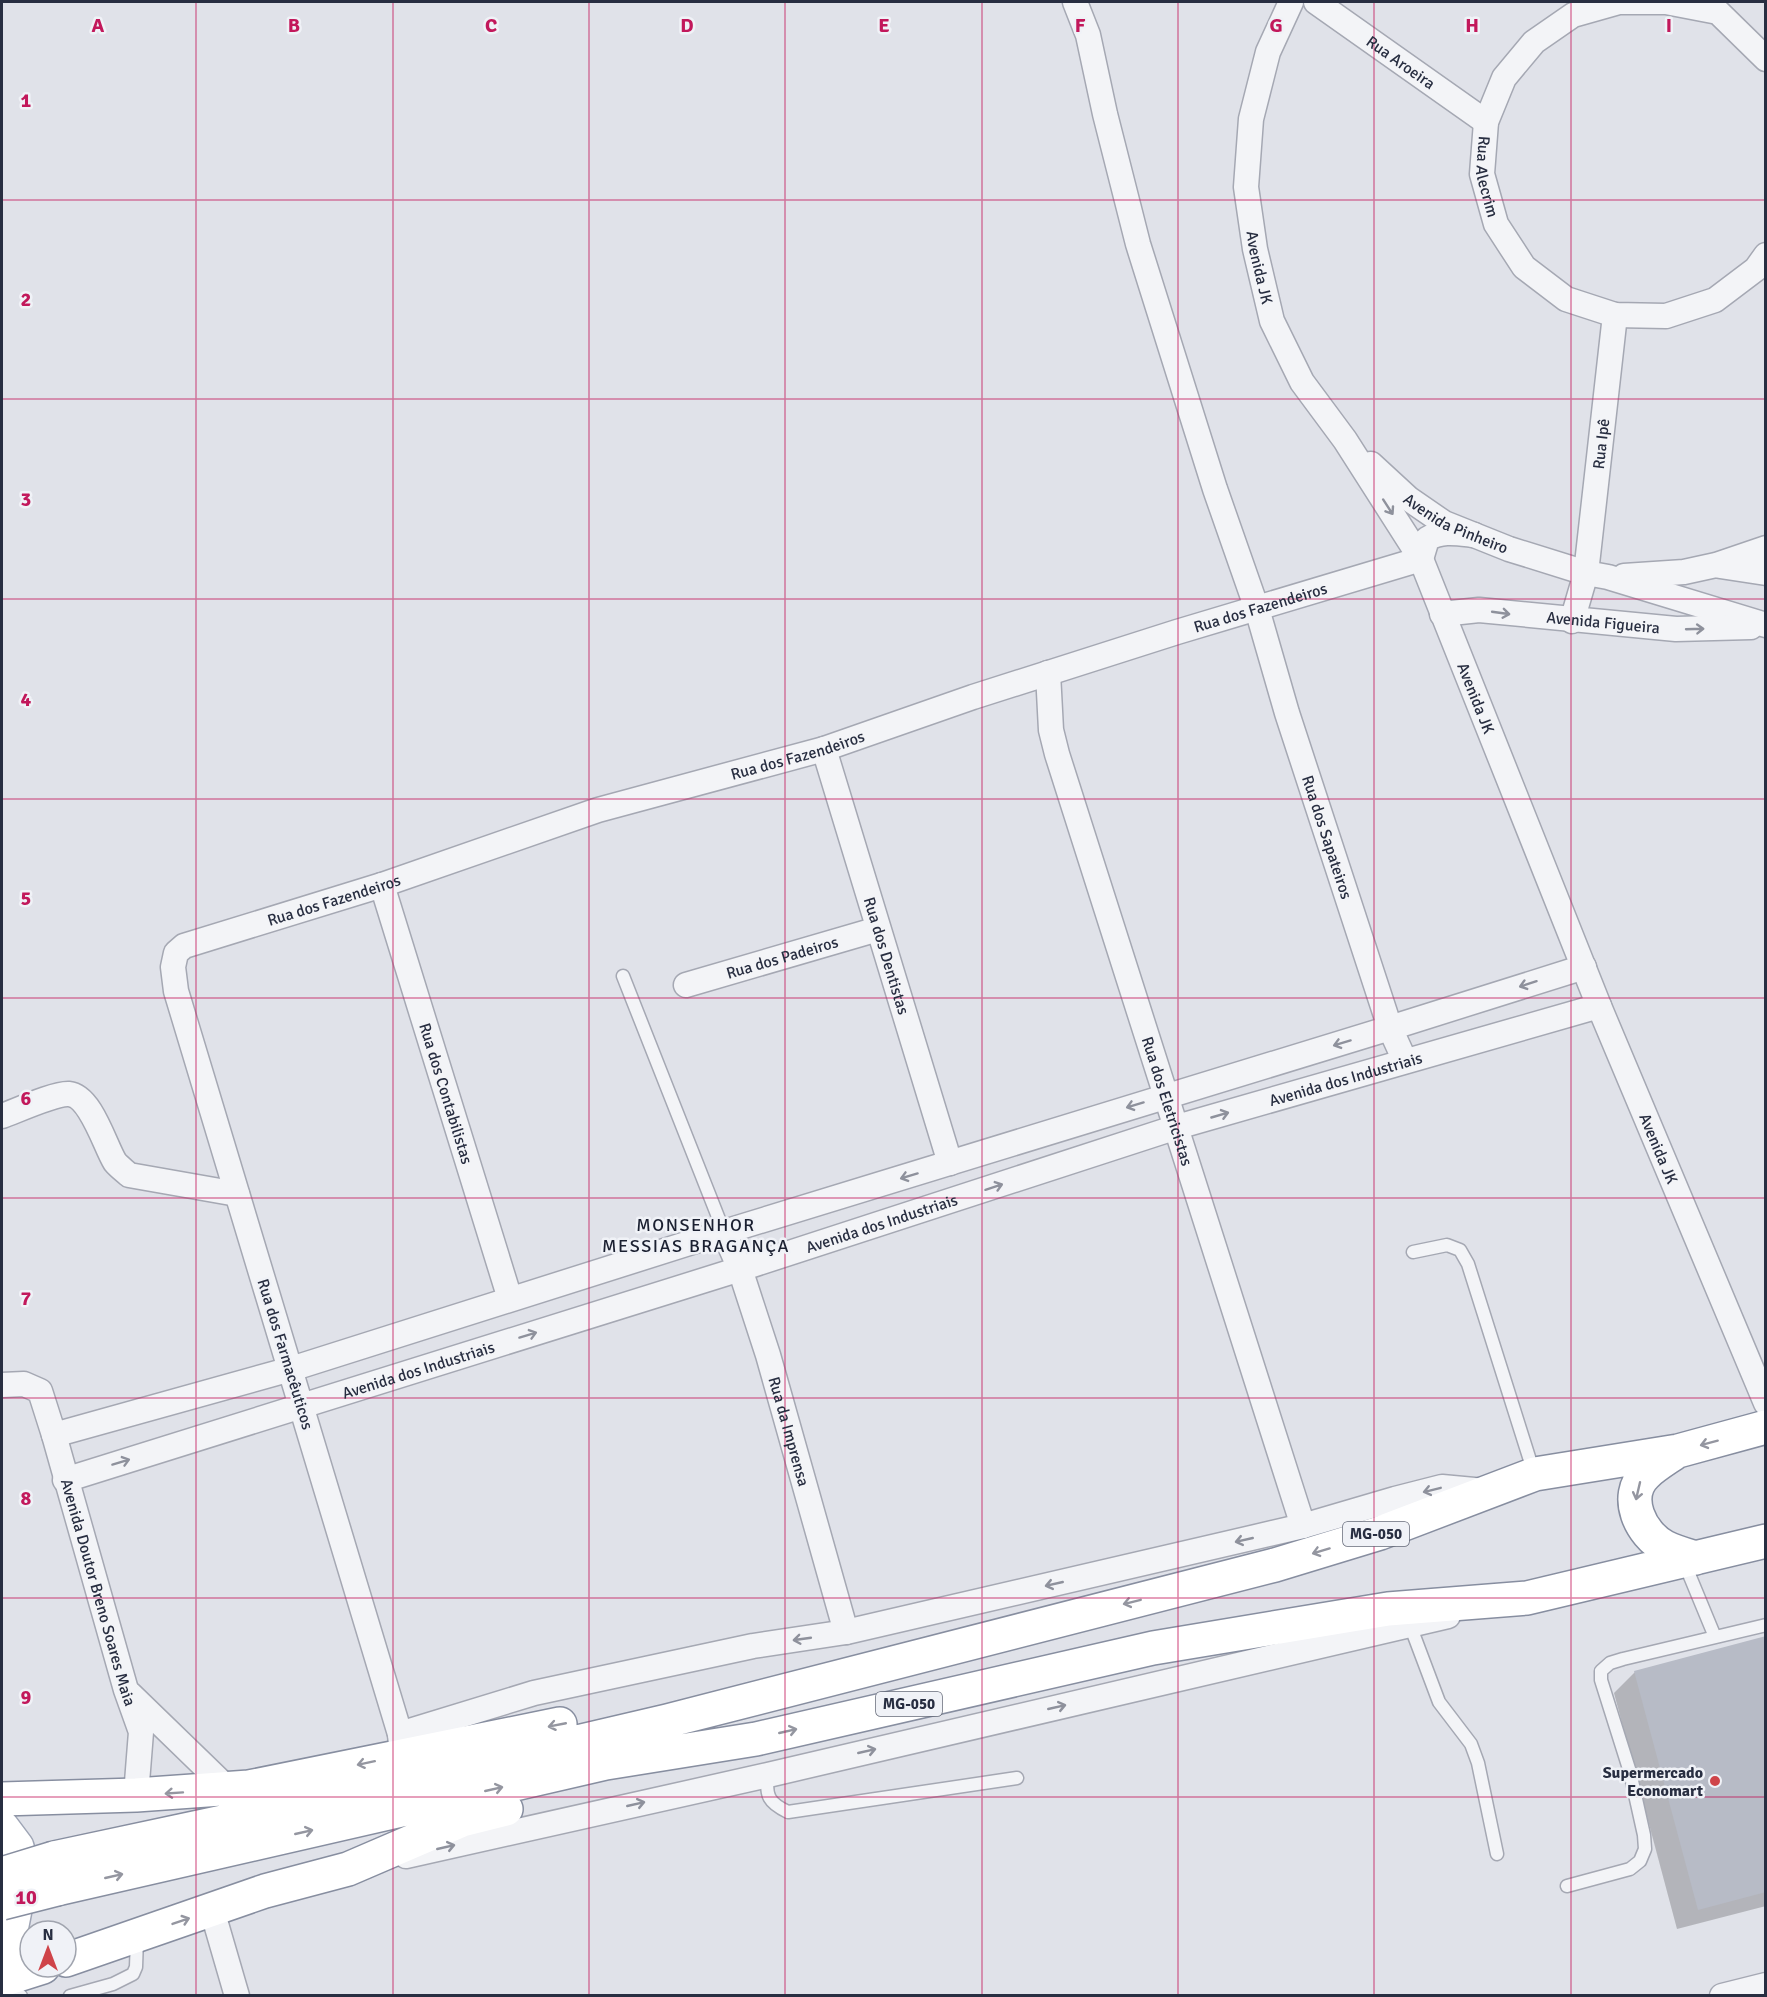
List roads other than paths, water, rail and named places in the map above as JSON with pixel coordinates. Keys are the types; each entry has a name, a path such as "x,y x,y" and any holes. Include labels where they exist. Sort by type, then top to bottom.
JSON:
{"main road":[{"name":"MG-050","path":"2,1903 55,1874 381,1788 610,1735 1275,1565 1380,1533 1534,1474 1678,1451 1766,1428"},
{"path":"1678,1451 1645,1474 1639,1482 1635,1494 1636,1510 1643,1528 1664,1547 1690,1559"},
{"name":"MG-050","path":"2,1874 55,1874 606,1763 756,1739 1153,1648 1388,1609 1527,1598 1766,1541"},
{"path":"2,1799 136,1795 249,1787 401,1745 985,1640"},
{"path":"78,1956 265,1891 348,1869 462,1820 628,1778 756,1739"},
{"path":"2,1827 17,1847 23,1869 2,1979 18,1974"}],"street":[{"name":"Rua dos Sapateiros","path":"1075,2 1088,35 1105,114 1138,244 1215,489 1257,609 1287,713 1390,1028 1405,1061"},
{"name":"Avenida JK","path":"1291,2 1268,52 1251,118 1246,187 1255,249 1272,321 1302,382 1344,440 1421,559 1599,1006 1766,1403"},
{"name":"Rua Aroeira","path":"1316,2 1486,122"},
{"name":"Rua Alecrim","path":"1766,59 1711,7 1619,2 1573,15 1533,42 1503,78 1486,122 1482,174 1496,224 1524,267 1566,299 1615,315 1666,316 1715,300 1755,269 1766,255"},
{"name":"Rua Ipê","path":"1572,621 1597,575 1615,315"},
{"name":"Avenida Pinheiro","path":"1344,440 1409,499 1444,523 1509,549 1597,575 1684,572 1716,565 1766,548"},
{"path":"1421,559 1427,539 1436,534 1448,532 1474,535"},
{"name":"Rua dos Fazendeiros","path":"176,953 184,946 195,942 382,885 598,810 824,749 1048,673 1421,559"},
{"path":"1716,565 1766,573"},
{"name":"Avenida Figueira","path":"1597,575 1766,626"},
{"name":"Avenida Figueira","path":"1443,614 1479,610 1572,621 1676,629 1766,626"},
{"name":"Rua dos Eletricistas","path":"1048,673 1051,730 1057,754 1303,1526"},
{"name":"Rua dos Dentistas","path":"824,749 950,1163"},
{"name":"Rua dos Contabilistas","path":"382,885 510,1299"},
{"name":"Rua dos Padeiros","path":"686,985 878,929"},
{"name":"Rua dos Farmacêuticos","path":"176,953 173,967 176,991 291,1369 401,1745"},
{"name":"Avenida dos Industriais","path":"54,1435 291,1369 724,1232 1584,967"},
{"name":"Avenida dos Industriais","path":"65,1480 740,1269 1177,1127 1599,1006"},
{"path":"2,1116 59,1095 70,1094 78,1097 91,1113 116,1164 129,1175 237,1194"},
{"name":"Rua da Imprensa","path":"724,1232 740,1269 768,1355 846,1632"},
{"name":"Avenida Doutor Breno Soares Maia","path":"2,1385 24,1384 40,1391 126,1690 141,1732 136,1795"},
{"path":"401,1745 534,1693 753,1646 846,1632 1303,1526 1443,1487 1490,1492"},
{"path":"348,1869 768,1775 1527,1598"},
{"path":"126,1690 228,1789"},
{"path":"212,1910 237,1995"},
{"path":"1722,1995 1766,1985"}],"lane":[{"path":"623,976 724,1232"},
{"path":"1413,1252 1448,1245 1460,1250 1468,1264 1534,1474"},
{"path":"1690,1559 1715,1637"},
{"path":"1410,1624 1439,1702 1470,1744 1478,1763 1497,1854"},
{"path":"1566,1886 1630,1869 1640,1861 1645,1849 1644,1834 1630,1772 1601,1680 1601,1671 1610,1663 1766,1625"},
{"path":"768,1775 767,1785 774,1806 788,1812 1017,1778"},
{"path":"70,1995 113,1984 133,1974 136,1967 137,1936"},
{"path":"2,1979 21,1995"}],"place":[{"name":"Supermercado Economart","path":"1715,1781"}],"district":[{"name":"MONSENHOR MESSIAS BRAGANÇA","path":"696,1235"}]}
